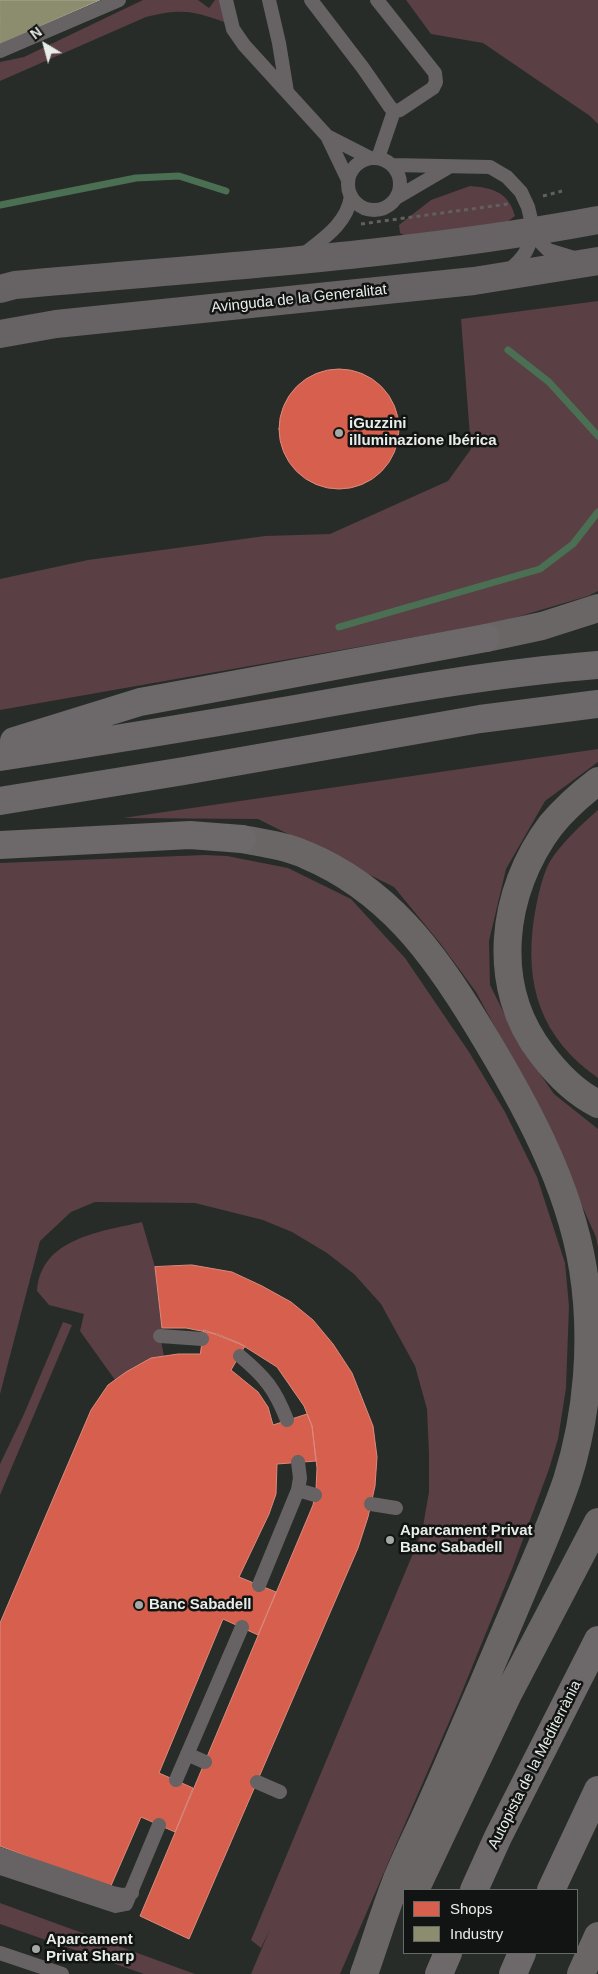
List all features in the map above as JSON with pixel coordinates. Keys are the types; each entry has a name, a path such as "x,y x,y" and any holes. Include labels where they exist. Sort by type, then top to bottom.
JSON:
{"highway":[{"path":"0,745 140,702 486,638 542,626 598,608"},
{"path":"0,757 103,742 404,690 527,672 598,665"},
{"path":"0,801 480,719 598,704"},
{"path":"598,781 576,798 551,826 528,862 514,898 507,943 508,970 516,1007 530,1039 555,1071 586,1098 598,1104"},
{"path":"0,845 190,835 242,839 283,847 306,855 349,877 389,908 430,952 493,1051 542,1146 558,1182 573,1225 583,1270 588,1332 585,1391 578,1438 567,1480 547,1532 398,1879 364,1974"},
{"path":"415,1889 508,1694 598,1522"},
{"name":"Autopista de la Mediterrània","path":"474,1889 498,1837 598,1640"},
{"path":"551,1889 598,1790"},
{"path":"377,1974 403,1916"},
{"path":"581,1974 598,1936"},
{"path":"439,1974 448,1954"},
{"path":"512,1974 522,1954"}],"street":[{"path":"0,288 15,285 297,260 534,232 598,220"},
{"name":"Avinguda de la Generalitat","path":"0,334 56,324 500,277 596,261"}],"lane":[{"path":"0,51 119,0"},
{"path":"226,0 233,29 238,37 328,136 348,180 348,189 351,196 357,203 365,208 374,210 382,208 450,167"},
{"path":"269,0 287,93"},
{"path":"311,0 390,108 394,111 400,110 433,88 436,82 435,73 377,0"},
{"path":"374,158 394,111"},
{"path":"328,136 374,158 386,160 393,165 400,180 400,189 396,198"},
{"path":"348,180 355,165 362,160 374,158"},
{"path":"393,165 490,167 507,177 521,192 534,232 548,250 562,256 596,261"},
{"path":"297,260 343,219 350,207 351,196"},
{"path":"500,277 523,259 534,232"},
{"path":"160,1336 196,1339"},
{"path":"240,1356 267,1381 278,1398 287,1420"},
{"path":"259,1585 298,1490 300,1478 298,1462"},
{"path":"298,1490 315,1495"},
{"path":"371,1504 396,1508"},
{"path":"176,1780 242,1627"},
{"path":"187,1754 205,1762"},
{"path":"257,1782 280,1792"},
{"path":"0,1868 116,1906 126,1904 159,1825"},
{"path":"0,1854 106,1891 123,1895 132,1893"},
{"path":"0,1954 62,1974"}],"path":[{"path":"335,228 525,201 562,191"}],"shaded area":[{"path":"143,0 198,0 209,8 215,0 223,0 229,17 224,22 194,13 177,12 146,17 0,81 0,62 24,57"},
{"path":"406,0 598,0 598,124 590,116 483,43 431,34"},
{"path":"470,186 498,192 508,201 515,216 503,225 408,237 400,233 399,225 431,200"},
{"path":"598,301 598,591 588,596 500,622 0,710 0,579 88,560 265,536 330,534 448,481 471,449 461,319"},
{"path":"598,749 598,762 545,801 506,869 489,941 490,985 520,1045 554,1094 598,1129 598,1248 596,1237 535,1101 476,992 440,943 394,887 258,819 123,818"},
{"path":"598,810 598,1078 578,1062 550,1028 535,988 532,966 532,943 538,897 549,863 565,841"},
{"path":"205,855 227,856 288,868 351,899 405,958 469,1052 505,1112 537,1177 565,1263 569,1306 566,1388 558,1439 549,1469 512,1569 459,1699 340,1974 251,1974 270,1929 261,1948 251,1940 422,1532 429,1492 427,1409 415,1366 381,1304 354,1274 327,1253 292,1232 263,1220 195,1203 95,1202 71,1212 40,1241 0,1394 0,863"},
{"path":"142,1222 155,1267 162,1328 160,1336 164,1356 151,1358 115,1380 80,1331 84,1314 49,1305 37,1291 41,1273 49,1259 61,1249 75,1240 91,1234"},
{"path":"63,1322 72,1325 0,1495 0,1464 24,1414"},
{"path":"0,1903 195,1974 144,1974 0,1924"}],"building: Shops":[{"name":"iGuzzini illuminazione Ibérica","path":"339,369 351,370 362,374 372,379 381,387 389,396 394,406 398,417 398,441 394,452 389,462 381,471 372,479 362,484 351,488 339,489 327,488 316,484 306,479 297,471 289,462 284,452 280,441 279,429 280,417 284,406 289,396 297,387 306,379 316,374 327,370"},
{"path":"192,1265 232,1272 291,1302 313,1320 333,1344 352,1373 373,1426 377,1457 375,1486 358,1548 189,1939 140,1916 313,1505 317,1468 312,1426 304,1406 277,1367 239,1343 217,1334 186,1328 162,1328 155,1267"},
{"name":"Banc Sabadell","path":"204,1330 245,1346 231,1370 258,1392 268,1407 273,1425 307,1414 312,1426 316,1461 277,1464 276,1494 269,1514 239,1577 276,1592 258,1635 223,1619 159,1773 193,1788 175,1832 141,1817 110,1888 0,1846 0,1623 91,1410 108,1385 151,1358 178,1354 200,1354"}],"building: Industry":[{"path":"0,0 100,0 0,44"}],"waterway":[{"path":"0,205 136,178 179,176 226,191"},
{"path":"508,350 549,382 598,436"},
{"path":"339,627 540,569 573,544 598,512"}],"place":[{"name":"iGuzzini illuminazione Ibérica","path":"339,433"},
{"name":"Aparcament Privat Banc Sabadell","path":"390,1540"},
{"name":"Banc Sabadell","path":"139,1605"},
{"name":"Aparcament Privat Sharp","path":"36,1949"}]}
